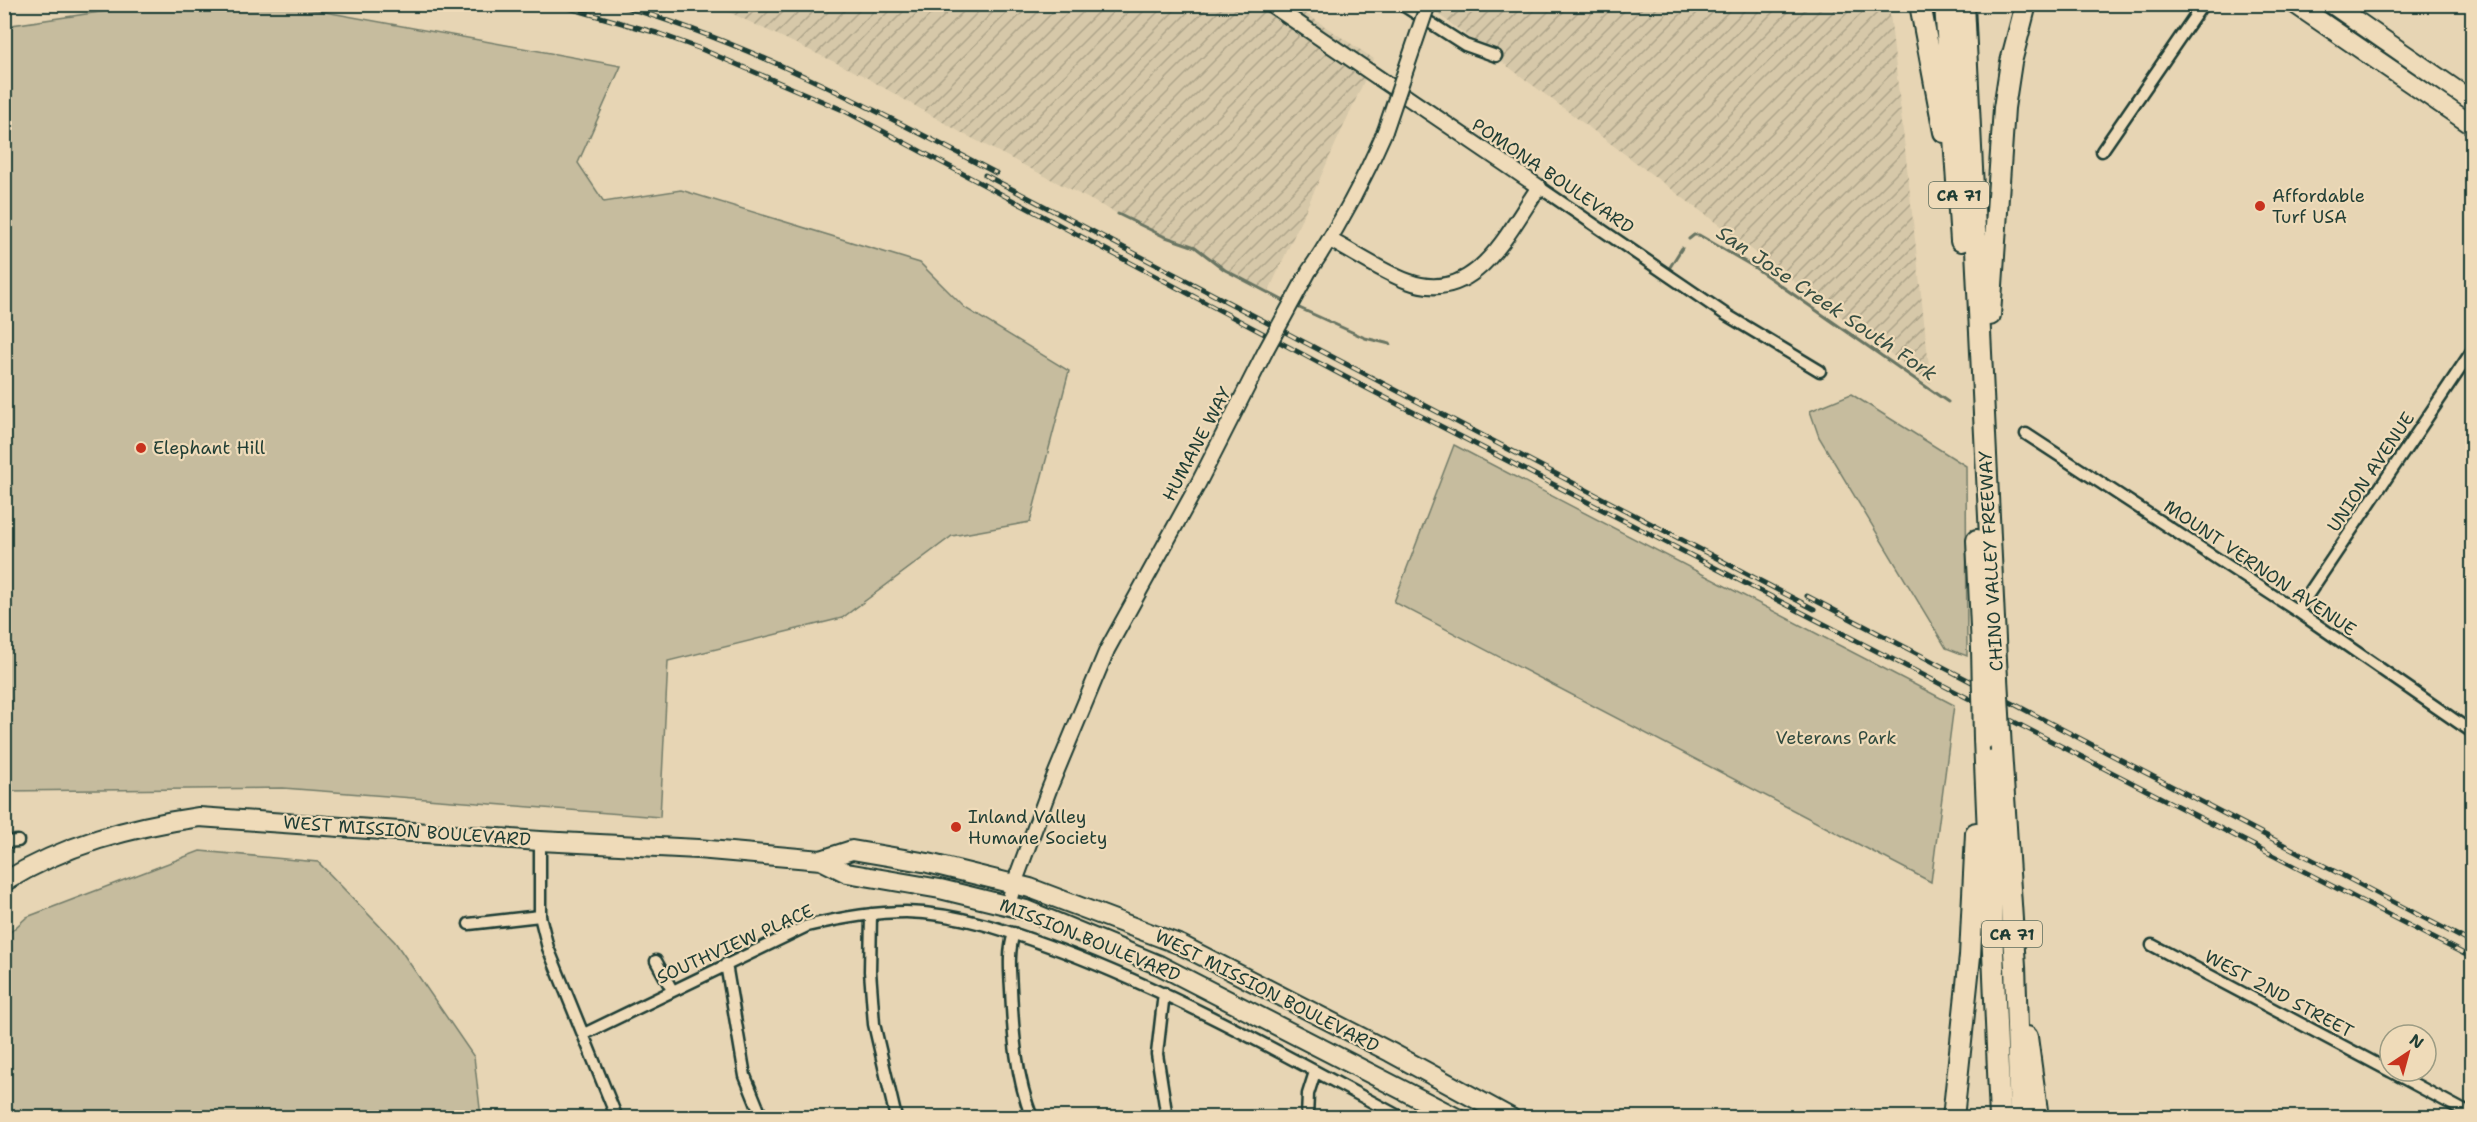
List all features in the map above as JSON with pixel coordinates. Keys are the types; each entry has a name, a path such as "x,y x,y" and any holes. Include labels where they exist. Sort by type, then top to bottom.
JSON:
{"highway":[{"path":"1920,4 1961,237"},
{"path":"1941,4 1948,38"},
{"name":"CHINO VALLEY FREEWAY","path":"1945,4 1961,237 1979,386"},
{"name":"CHINO VALLEY FREEWAY","path":"1964,4 1993,754 2000,1118"},
{"path":"1979,386 1989,340 2004,108 2011,62 2026,4"},
{"name":"CHINO VALLEY FREEWAY","path":"1989,654 1984,739 1993,754 2014,966 2020,1118"},
{"path":"1953,1118 1970,956 1979,788 1993,754"},
{"path":"2014,966 2025,1022 2038,1118"}],"main road":[{"path":"2295,4 2472,125"},
{"path":"2314,4 2328,14 2338,17 2339,9 2472,101"},
{"name":"WEST MISSION BOULEVARD","path":"4,882 22,871 80,845 152,824 199,817 540,841 698,849 821,860"},
{"name":"MISSION BOULEVARD","path":"821,860 852,850 928,863 1014,884"},
{"name":"MISSION BOULEVARD","path":"821,860 847,873 919,885 1008,905 1159,965 1457,1118"},
{"name":"WEST MISSION BOULEVARD","path":"1014,884 1160,936 1511,1118"},
{"path":"1212,992 1222,989 1231,991 1265,1005 1274,994"}],"street":[{"name":"POMONA BOULEVARD","path":"1270,4 1725,314 1820,370"},
{"path":"1401,4 1465,45 1496,56"},
{"name":"HUMANE WAY","path":"1008,905 1075,724 1107,650 1196,488 1266,350 1369,168 1385,132 1428,4"},
{"path":"2102,151 2203,4"},
{"path":"1330,240 1407,281 1438,288 1451,286 1467,279 1484,264 1539,187"},
{"name":"UNION AVENUE","path":"2297,611 2472,351"},
{"name":"MOUNT VERNON AVENUE","path":"2026,434 2297,611 2472,732"},
{"path":"4,842 18,841"},
{"path":"540,841 540,916 548,948 617,1118"},
{"name":"SOUTHVIEW PLACE","path":"584,1034 807,926 871,914 907,912 950,917 1014,933 1099,965 1164,993 1402,1118"},
{"path":"871,914 870,971 874,1024 896,1118"},
{"path":"469,924 540,916"},
{"path":"1014,933 1011,949 1013,1038 1025,1099 1032,1118"},
{"name":"WEST 2ND STREET","path":"2152,945 2378,1065"},
{"path":"656,960 672,990"},
{"path":"726,964 745,1076 762,1118"},
{"path":"1164,993 1158,1054 1167,1118"},
{"path":"1307,1118 1308,1094 1315,1072"},
{"name":"WEST 2ND STREET","path":"2412,1083 2472,1115"}],"shaded area":[{"path":"714,5 1293,5 1374,59 1268,293 1225,270 1195,247 1163,236 1118,214 960,132 862,75"},
{"path":"1426,5 1889,5 1931,384"}],"green space":[{"path":"154,4 287,5 621,66 578,163 604,202 681,190 920,263 965,308 1069,371 1030,522 952,536 842,618 668,661 660,817 283,788 5,791 5,26"},
{"path":"1851,394 1966,466 1967,656 1946,648 1819,437 1810,411"},
{"name":"Veterans Park","path":"1454,445 1954,705 1931,882 1394,602"},
{"path":"200,851 318,862 395,942 474,1057 481,1117 5,1117 5,937 27,917"}],"waterway":[{"name":"San Jose Creek South Fork","path":"1118,214 1163,236 1195,247 1225,270 1286,302"},
{"name":"San Jose Creek South Fork","path":"1689,239 1694,235 1699,235 1754,267 1948,402"},
{"name":"San Jose Creek South Fork","path":"1670,267 1682,248"},
{"name":"San Jose Creek South Fork","path":"1295,306 1365,338 1390,344"}],"railway":[{"path":"555,4 657,33 701,49 845,111 1349,379 2472,958"},
{"path":"615,4 714,37 762,57 857,101 996,173"},
{"path":"985,175 1814,609"},
{"path":"1807,596 2472,943"}],"place":[{"name":"Affordable Turf USA","path":"2260,206"},
{"name":"Elephant Hill","path":"141,448"},
{"name":"Inland Valley Humane Society","path":"956,827"}]}
